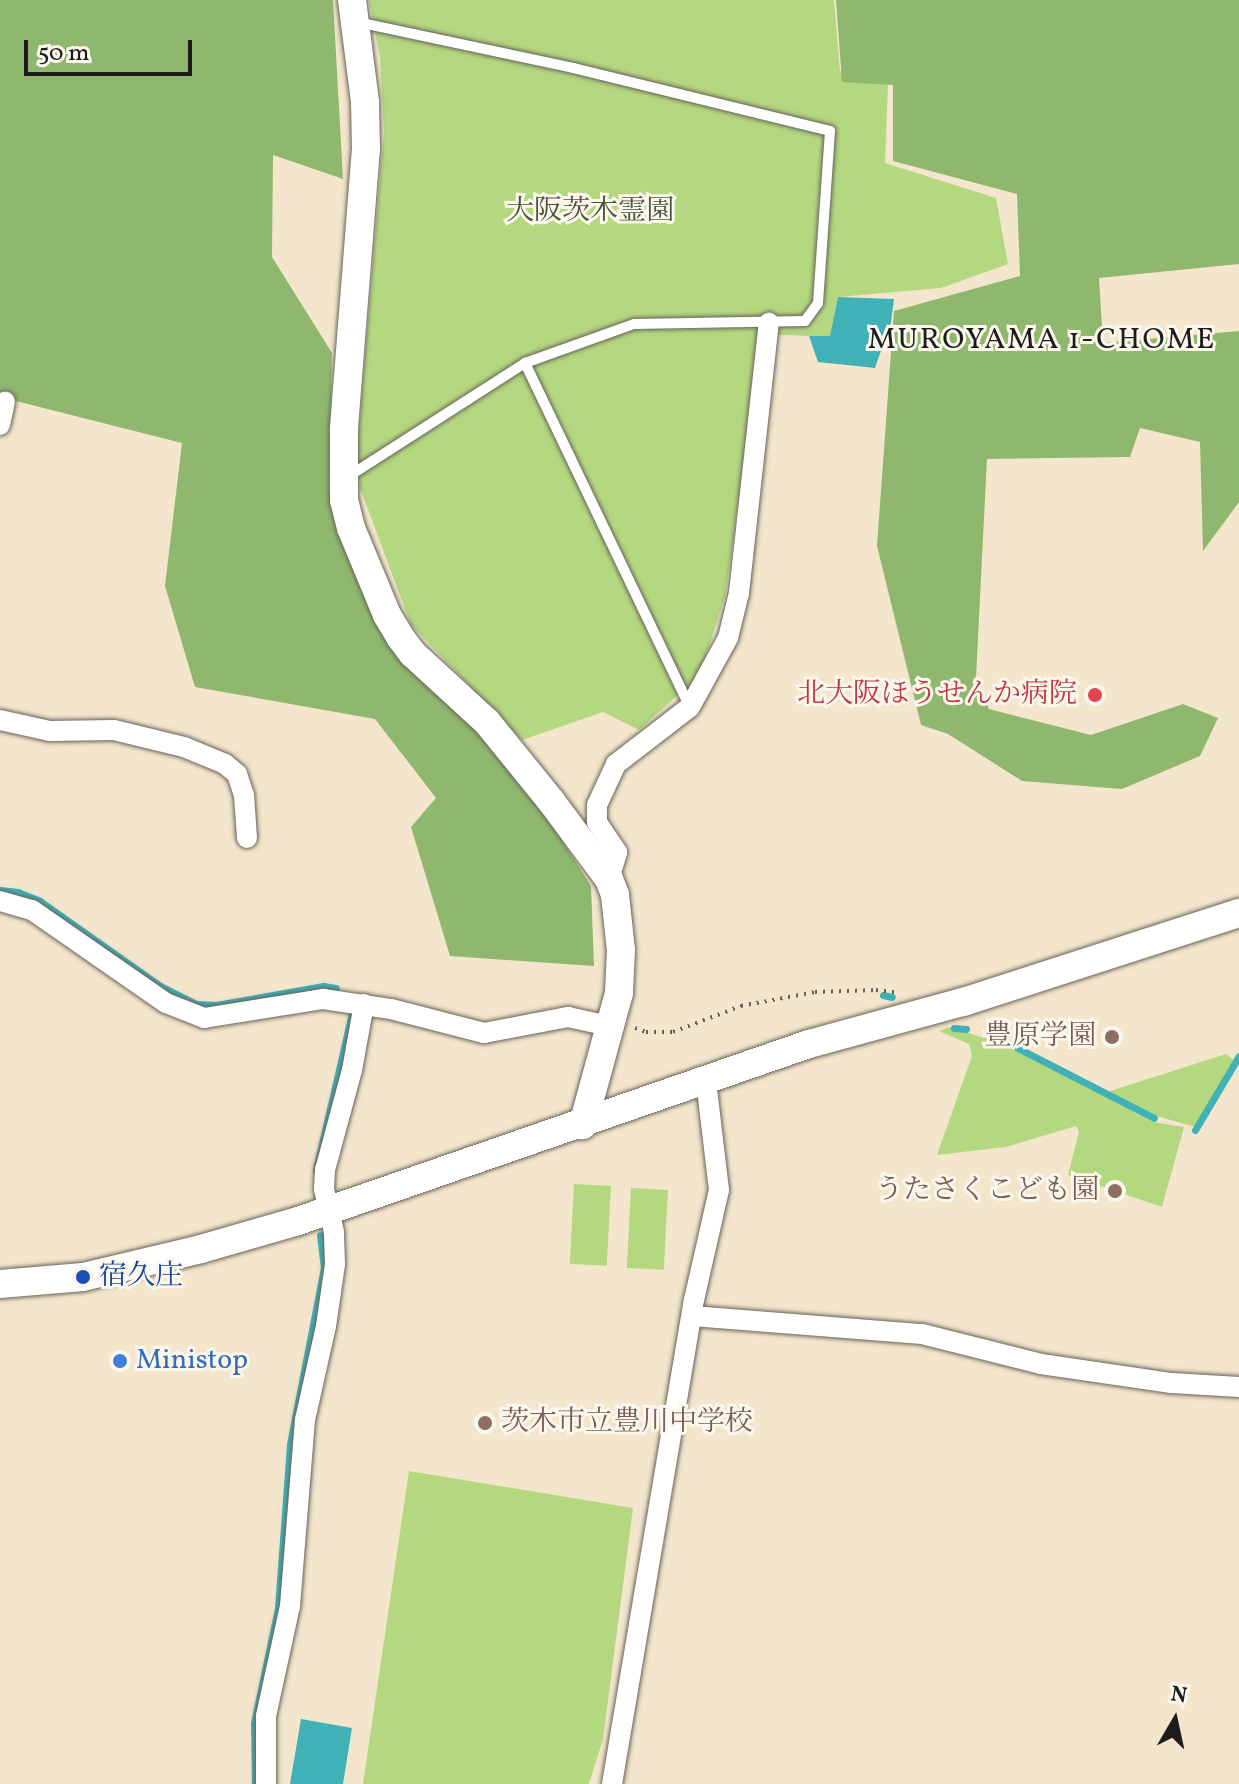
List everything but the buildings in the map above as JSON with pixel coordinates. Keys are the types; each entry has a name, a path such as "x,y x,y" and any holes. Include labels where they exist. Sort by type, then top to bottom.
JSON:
{"street":[{"path":"353,11 365,102 366,148 342,481 351,528 387,615 400,637 413,654 487,722 609,879 617,905 621,950 619,993 583,1125"},
{"path":"609,879 617,852 597,822 597,805 616,764 690,707 728,638 739,593 769,323"},
{"path":"0,425 5,402"},
{"path":"0,720 50,731 114,730 184,747 225,764 237,774 244,795 247,838"},
{"path":"0,901 32,910 147,991 204,1018 313,1000 364,1004 484,1033 568,1017 609,1026"},
{"path":"0,1284 83,1277 201,1249 329,1210 583,1125 809,1044 963,1002 1239,913"},
{"path":"266,1784 266,1716 290,1606 305,1420 335,1264 324,1189 329,1148 352,1070 364,1004"},
{"path":"612,1784 692,1316 719,1190 706,1081"},
{"path":"692,1316 922,1334 1041,1364 1172,1383 1239,1387"}],"lane":[{"path":"342,481 525,363 634,324 805,321 818,303 830,131 353,11"},
{"path":"525,363 690,707"}],"path":[{"path":"609,1026 673,1032 741,1006 815,992 876,990 904,994"}],"green space":[{"path":"0,0 333,0 343,179 273,155 272,257 332,353 329,489 392,645 514,765 591,886 594,966 450,956 411,827 436,798 375,719 195,687 165,586 182,443 0,397"},
{"name":"大阪茨木霊園","path":"369,0 834,0 840,71 888,83 885,163 996,198 1008,264 941,288 838,297 830,337 762,334 725,596 700,675 639,730 603,712 522,740 411,625 360,488 357,453 384,132 380,58"},
{"path":"836,0 1239,0 1239,264 1099,278 1103,343 1239,331 1239,502 1203,551 1200,442 1140,428 1130,457 987,459 976,678 989,709 1091,735 1183,704 1218,718 1200,756 1122,789 1022,781 948,734 921,725 877,546 894,311 1020,276 1017,194 893,161 893,85 842,82"},
{"path":"950,1027 1015,1048 1153,1122 1184,1127 1162,1207 1068,1175 1079,1132 1076,1126 1006,1147 937,1155 972,1056 969,1044 939,1031"},
{"path":"1226,1054 1235,1061 1195,1127 1153,1115 1107,1092"},
{"path":"574,1184 611,1186 607,1266 570,1264"},
{"path":"631,1188 668,1190 664,1270 627,1268"},
{"path":"409,1471 633,1508 603,1739 589,1784 363,1784"}],"water":[{"path":"838,297 894,299 891,322 875,368 818,362 809,336 830,336"},
{"path":"301,1719 352,1728 343,1784 290,1784"}],"waterway":[{"path":"0,890 18,892 40,901 160,986 196,1004 216,1005 323,986 336,988"},
{"path":"883,995 892,997"},
{"path":"316,1170 352,1013"},
{"path":"954,1028 966,1029"},
{"path":"1016,1047 1154,1118"},
{"path":"1195,1130 1239,1056"},
{"path":"255,1784 254,1723 278,1608 290,1444 324,1268 320,1235"}],"place":[{"name":"北大阪ほうせんか病院","path":"1095,695"},
{"name":"豊原学園","path":"1112,1037"},
{"name":"うたさくこども園","path":"1115,1191"},
{"name":"宿久庄","path":"83,1277"},
{"name":"Ministop","path":"120,1361"},
{"name":"茨木市立豊川中学校","path":"485,1423"}],"district":[{"name":"MUROYAMA 1-CHOME","path":"1042,340"}]}
